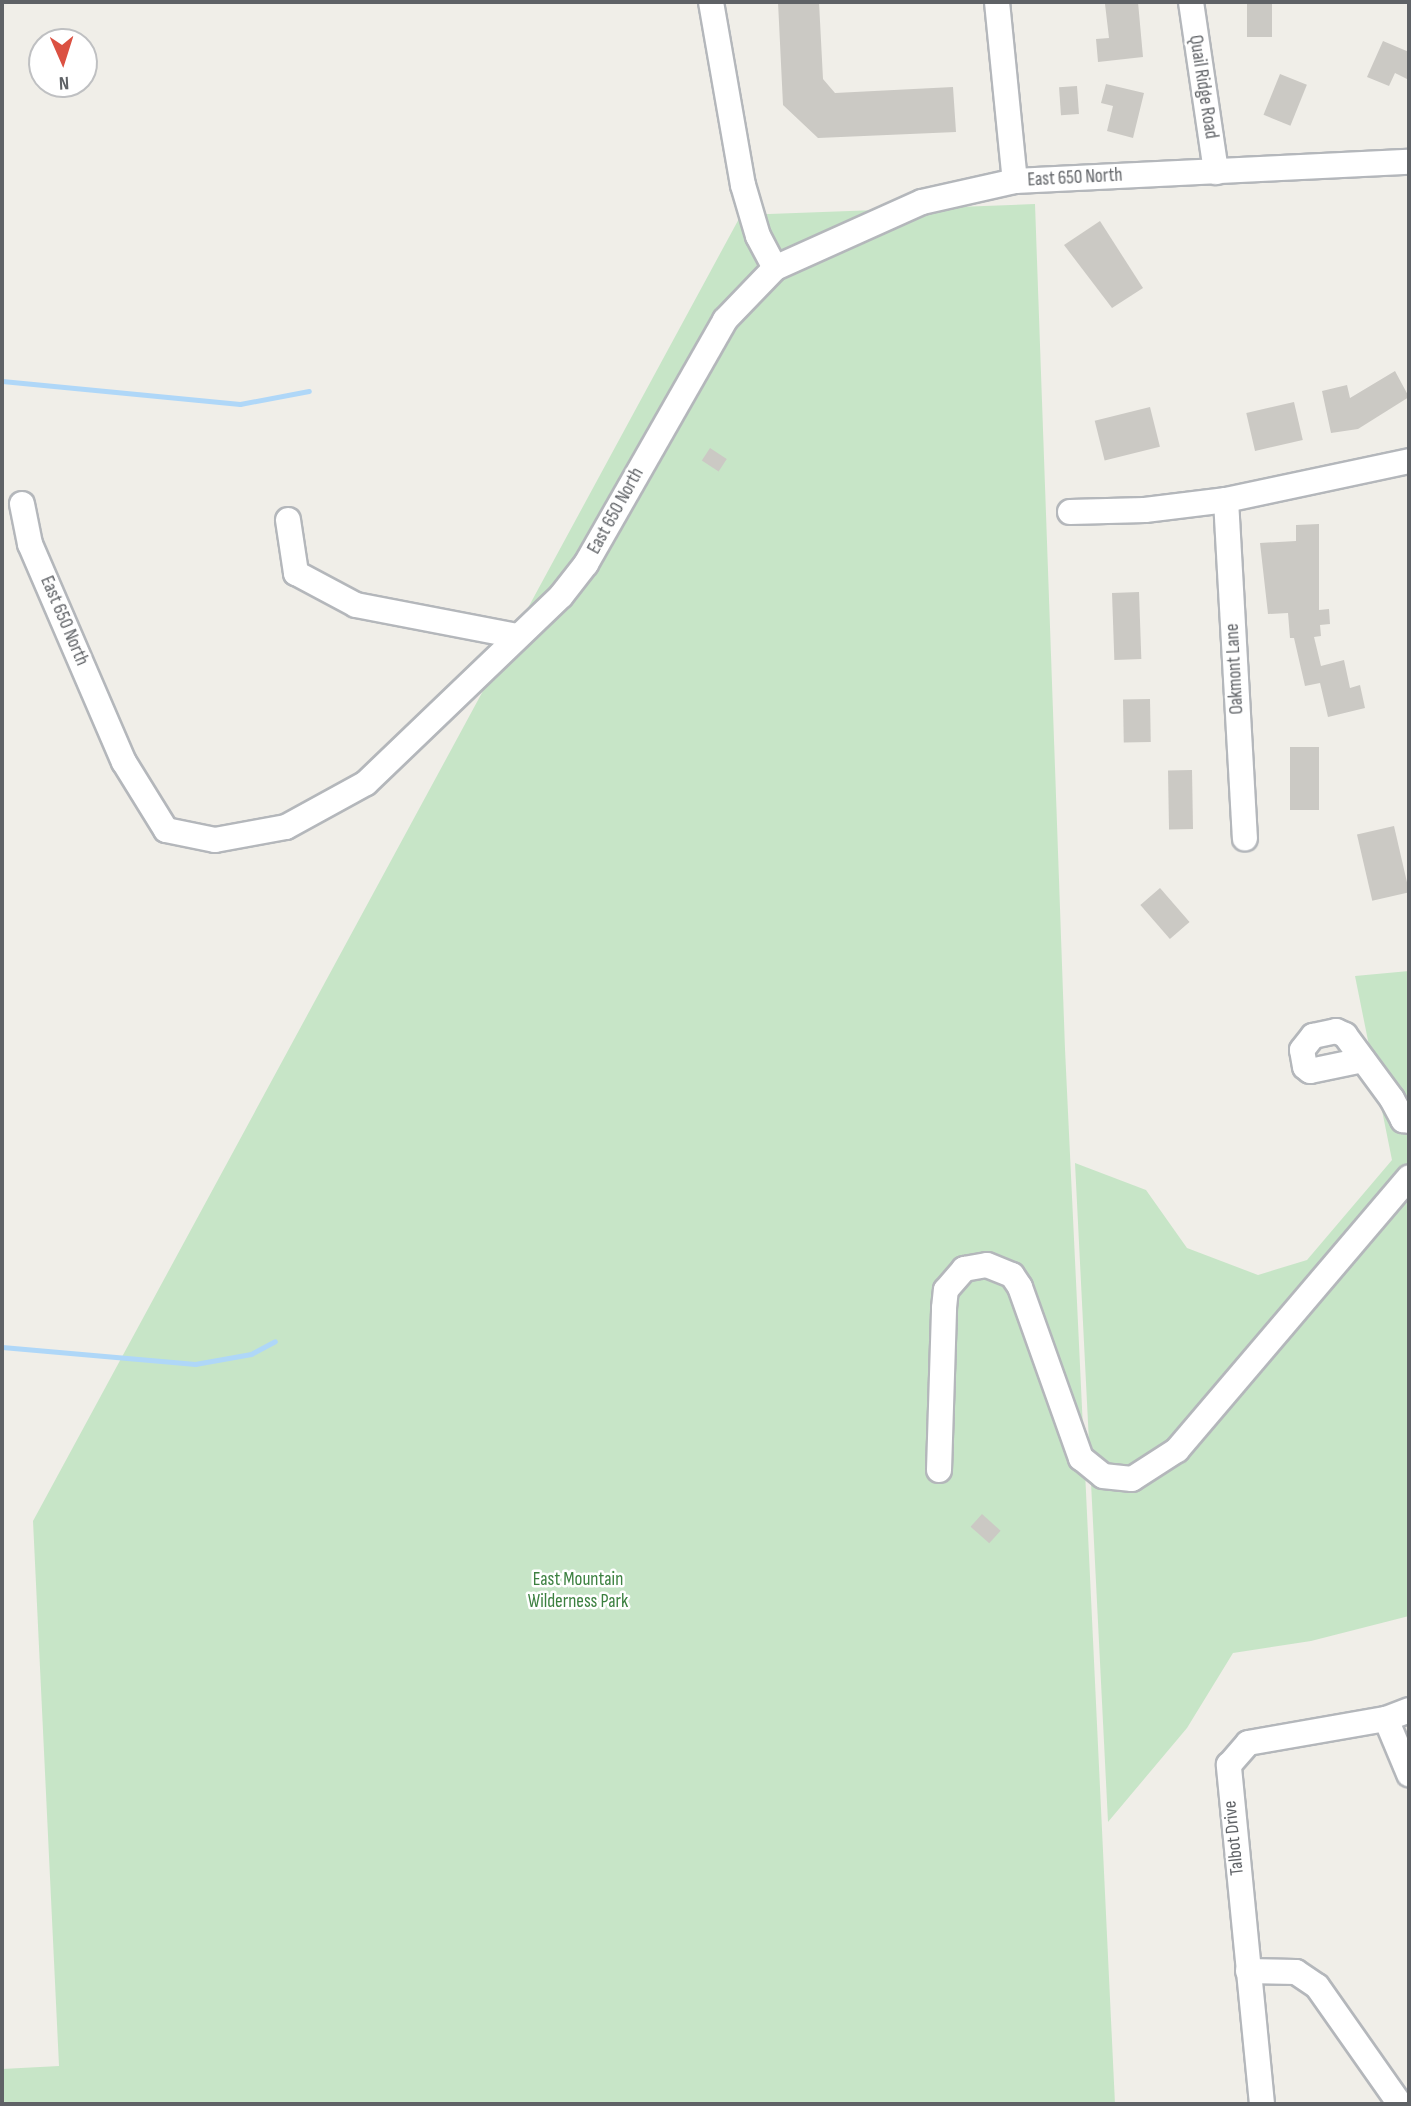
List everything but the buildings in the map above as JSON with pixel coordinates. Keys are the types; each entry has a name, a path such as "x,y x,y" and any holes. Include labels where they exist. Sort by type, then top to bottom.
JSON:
{"street":[{"path":"711,2 743,185 758,236 775,268"},
{"path":"997,2 1015,181"},
{"name":"Quail Ridge Road","path":"1191,2 1216,172"},
{"name":"East 650 North","path":"22,505 30,544 119,750 166,830 215,840 286,827 366,783 580,573 725,320 775,268 922,202 1015,181 1409,162"},
{"path":"1070,512 1145,510 1226,500 1409,461"},
{"name":"Oakmont Lane","path":"1226,500 1245,838"},
{"path":"288,520 296,573 356,605 517,636"},
{"path":"1363,1060 1403,1120 1409,1121"},
{"path":"939,1470 946,1290 964,1269 987,1265 1012,1275 1020,1287 1081,1458 1103,1476 1132,1479 1177,1450 1409,1177"},
{"name":"Talbot Drive","path":"1262,2104 1229,1765 1248,1743 1386,1719 1409,1710"},
{"path":"1386,1719 1409,1774"},
{"path":"1248,1971 1296,1972 1317,1986 1400,2104"}],"green space":[{"name":"East Mountain Wilderness Park","path":"1035,204 1065,1049 1115,2104 2,2104 2,2069 59,2066 33,1521 741,215"},
{"path":"1409,971 1409,1616 1311,1641 1233,1653 1187,1728 1108,1822 1075,1163 1146,1190 1187,1248 1258,1275 1307,1260 1392,1160 1355,976"}],"waterway":[{"path":"2,381 240,404 309,391"},
{"path":"2,1347 195,1364 251,1354 275,1341"}]}
